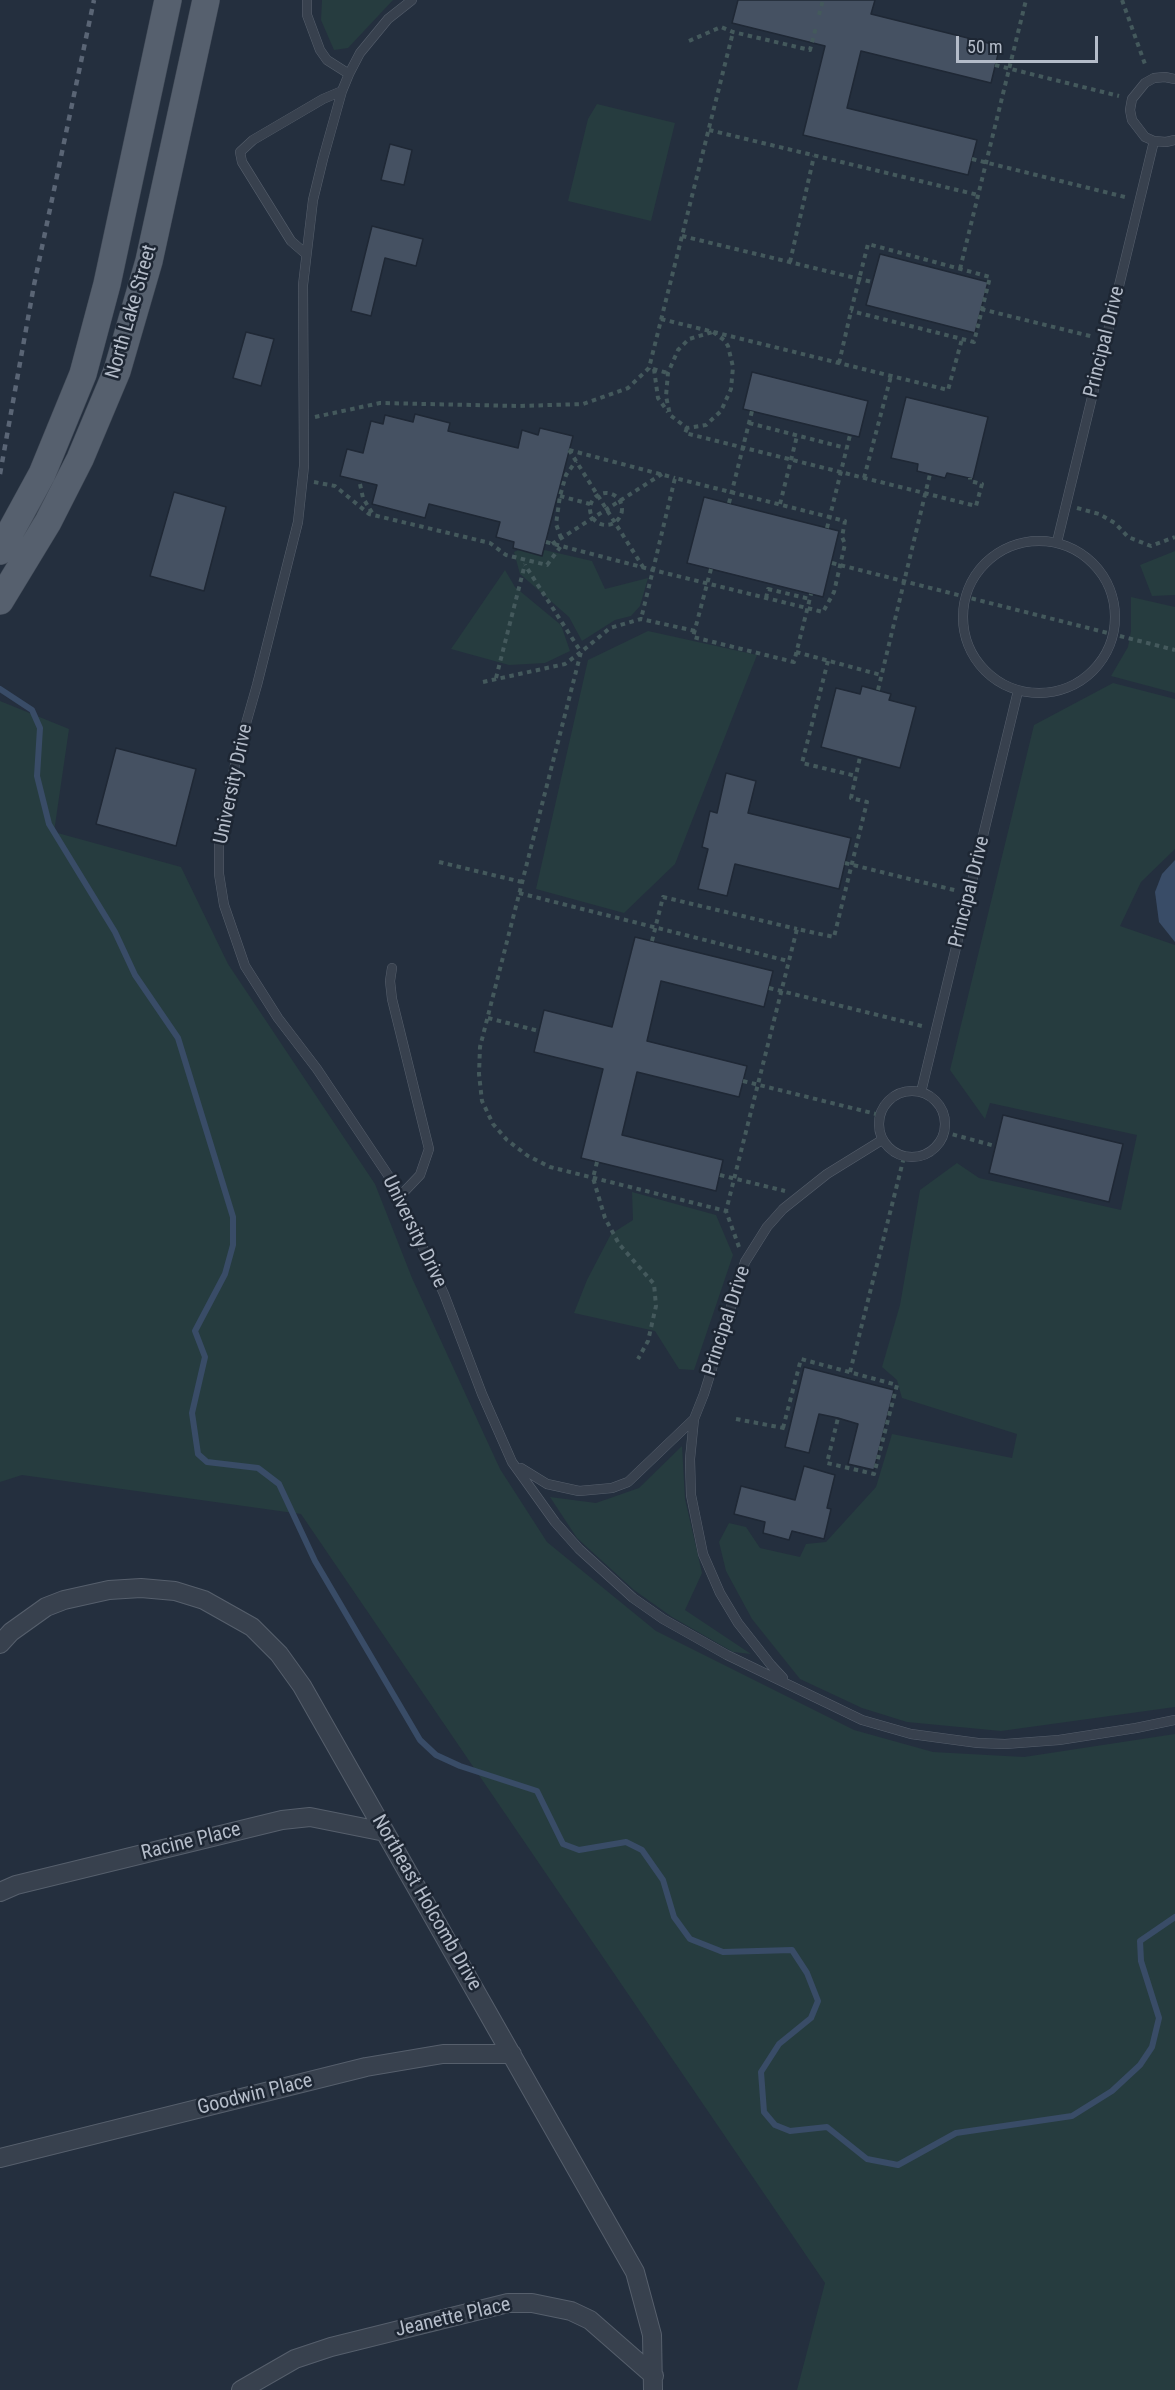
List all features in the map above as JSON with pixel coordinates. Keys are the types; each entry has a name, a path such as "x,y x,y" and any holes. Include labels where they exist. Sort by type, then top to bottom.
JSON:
{"main road":[{"name":"North Lake Street","path":"0,551 42,474 83,374 107,284 168,0"},
{"name":"North Lake Street","path":"0,602 48,522 80,459 117,371 148,261 206,0"}],"street":[{"name":"Northeast Holcomb Drive","path":"0,1644 11,1632 46,1607 64,1600 109,1590 141,1588 175,1592 204,1600 240,1618 279,1654 302,1686 635,2272 652,2335 653,2383"},
{"name":"Racine Place","path":"0,1892 16,1885 282,1820 310,1818 385,1832"},
{"name":"Goodwin Place","path":"0,2158 366,2067 442,2054 512,2054"},
{"name":"Jeanette Place","path":"241,2390 295,2359 331,2347 508,2303 532,2302 571,2311 590,2320 653,2383"}],"lane":[{"path":"307,0 308,15 320,50 327,60 349,74"},
{"name":"University Drive","path":"412,0 388,19 360,53 349,74 342,91 313,200 303,285 303,479 298,522 222,822 219,873 224,905 245,966 278,1018 317,1069 400,1196 444,1294 482,1394 512,1462 555,1522 579,1549 633,1598 694,1638 791,1686 862,1720 911,1734 978,1743 1005,1744 1059,1740 1175,1720"},
{"path":"1175,79 1165,77 1151,80 1137,90 1130,110 1132,120 1145,137 1154,141 1175,140"},
{"path":"306,254 291,241 242,162 240,152 254,140 323,99 342,91"},
{"name":"Principal Drive","path":"1057,542 1154,141"},
{"path":"1037,540 1057,542 1088,557 1104,577 1114,601 1116,618 1114,635 1106,654 1094,671 1078,683 1059,691 1038,694 1018,691 992,677 972,655 965,637 962,617 965,597 978,572 999,551 1018,543 1037,540"},
{"name":"Principal Drive","path":"921,1092 1018,691"},
{"path":"392,968 390,981 392,999 429,1149 420,1175 400,1196"},
{"path":"910,1091 921,1092 931,1097 939,1105 944,1114 944,1132 938,1145 930,1152 920,1157 904,1156 889,1149 882,1140 879,1130 880,1115 890,1100 899,1094 910,1091"},
{"name":"Principal Drive","path":"694,1419 745,1262 767,1227 783,1209 827,1174 882,1140"},
{"path":"512,1462 532,1477 547,1484 579,1491 612,1488 628,1482 694,1419"},
{"path":"694,1419 690,1459 691,1495 703,1554 720,1593 738,1623 791,1686"}],"path":[{"path":"819,15 823,0"},
{"path":"960,268 1026,0"},
{"path":"1120,0 1151,80"},
{"path":"689,41 722,27 733,32 810,51 816,27"},
{"path":"713,332 728,346 733,368 731,389 721,411 706,425 687,428 670,415 658,398 651,368 733,32"},
{"path":"995,65 1132,99"},
{"path":"709,130 978,195"},
{"path":"790,262 814,156"},
{"path":"972,159 1140,201"},
{"path":"682,236 872,282"},
{"path":"839,363 851,311 859,278 868,244 990,276 974,342 851,311"},
{"path":"982,309 1106,340"},
{"path":"661,320 948,390 962,339"},
{"path":"670,415 666,396 668,373 678,350 689,339 713,332"},
{"path":"304,420 380,403 519,406 583,404 628,388 651,368"},
{"path":"651,368 668,373"},
{"path":"864,478 891,376"},
{"path":"729,503 752,411"},
{"path":"749,423 846,448"},
{"path":"687,428 685,433 976,506 982,484 970,481 970,478"},
{"path":"827,528 850,435"},
{"path":"780,504 797,436"},
{"path":"546,542 708,584 823,612 834,592 845,544 842,537 845,521 569,450 643,567"},
{"path":"561,538 556,524 560,496 566,475 576,461"},
{"path":"552,544 662,474"},
{"path":"878,690 930,474"},
{"path":"641,619 675,477"},
{"path":"303,479 335,486 374,516 490,543 506,555 526,562 547,565 561,546"},
{"path":"360,484 363,498 374,516"},
{"path":"609,493 619,500 621,513 615,522 601,524 592,518 590,504 597,495 609,493"},
{"path":"560,496 590,504"},
{"path":"1066,505 1099,514 1114,523 1128,537 1151,546 1175,537"},
{"path":"526,562 581,652 480,1047 479,1074 482,1101 493,1124 507,1140 528,1156 550,1167 726,1211"},
{"path":"496,679 526,562"},
{"path":"831,563 1175,650"},
{"path":"711,569 693,637 794,662 810,596 768,589 766,598"},
{"path":"483,682 565,663 610,628 641,619 695,631"},
{"path":"796,652 881,675"},
{"path":"828,661 802,763 856,776"},
{"path":"652,941 663,897 834,937 867,802 850,798 860,757"},
{"path":"439,862 522,882"},
{"path":"845,863 969,894"},
{"path":"519,893 788,961"},
{"path":"745,1262 726,1211 797,929"},
{"path":"769,988 936,1030"},
{"path":"488,1018 539,1031"},
{"path":"743,1081 880,1115"},
{"path":"944,1132 995,1146"},
{"path":"850,1372 904,1156"},
{"path":"597,1162 593,1178 604,1218 619,1244 654,1284 656,1306 648,1341 638,1359"},
{"path":"720,1175 801,1195"},
{"path":"783,1428 801,1359 897,1384 874,1474 827,1462 838,1418"},
{"path":"837,1376 838,1369"},
{"path":"862,1382 864,1376"},
{"path":"736,1419 789,1429"}],"green space":[{"path":"322,0 393,0 348,48 334,50 321,20"},
{"path":"597,104 675,123 651,221 568,201 588,119"},
{"path":"527,546 592,561 605,589 648,578 640,606 631,616 615,620 582,641 569,617 520,574 514,552"},
{"path":"1175,551 1175,595 1152,596 1140,565"},
{"path":"505,570 515,587 561,625 570,651 545,663 509,665 451,649"},
{"path":"1131,597 1175,607 1175,693 1111,676 1128,647 1131,631"},
{"path":"648,631 757,655 675,864 624,913 536,889 588,660"},
{"path":"1113,683 1175,699 1175,849 1141,882 1120,926 1175,945 1175,1707 1001,1731 907,1722 862,1708 800,1679 752,1619 726,1571 719,1542 729,1523 746,1527 760,1548 800,1557 806,1544 826,1542 876,1487 892,1434 1012,1458 1017,1434 902,1398 897,1380 882,1367 900,1305 920,1190 957,1163 979,1178 1121,1210 1137,1135 990,1103 985,1119 950,1070 1034,725"},
{"path":"0,701 69,729 54,832 181,867 228,964 375,1184 412,1278 500,1469 547,1542 656,1631 854,1730 933,1752 1024,1757 1175,1734 1175,2390 797,2390 825,2283 301,1514 22,1475 0,1482"},
{"path":"632,1192 716,1215 733,1255 694,1370 679,1369 655,1331 574,1313 587,1280 611,1234 633,1220"},
{"path":"682,1446 685,1499 702,1573 685,1610 751,1654 733,1652 672,1617 634,1590 577,1538 550,1497 596,1503 639,1488"}],"water":[{"path":"1175,860 1175,942 1159,922 1155,892 1162,874"}],"building":[{"path":"738,0 875,0 871,14 1000,46 991,83 861,51 847,108 977,140 968,175 803,135 825,46 732,23"},
{"path":"390,144 412,150 404,185 381,180"},
{"path":"372,226 423,239 416,266 385,258 371,316 351,311"},
{"path":"880,254 988,282 975,333 866,305"},
{"path":"246,332 274,339 261,386 233,378"},
{"path":"752,372 868,401 859,437 743,409"},
{"path":"906,397 988,417 973,479 947,473 945,478 917,471 918,464 891,458"},
{"path":"415,414 450,423 448,431 518,448 522,430 538,435 540,428 573,436 542,556 513,548 514,542 496,537 500,522 429,504 425,518 372,504 377,485 340,476 347,449 363,453 371,421 383,424 385,415 413,422"},
{"path":"174,492 226,507 204,591 150,576"},
{"path":"704,497 839,531 823,597 687,563"},
{"path":"862,686 891,694 889,700 916,707 900,768 821,747 836,688 860,694"},
{"path":"116,748 196,769 176,846 96,824"},
{"path":"726,773 756,781 748,813 851,838 839,889 735,864 727,896 698,889 708,849 702,847 710,811 717,813"},
{"path":"635,937 773,971 764,1007 661,981 647,1041 747,1066 739,1097 637,1072 622,1135 723,1160 716,1191 581,1158 603,1069 534,1052 544,1010 612,1027"},
{"path":"1003,1115 1123,1144 1109,1202 989,1173"},
{"path":"804,1367 894,1390 874,1470 848,1464 858,1424 838,1418 819,1414 809,1453 785,1447"},
{"path":"804,1466 835,1475 827,1508 831,1509 824,1539 792,1531 789,1540 763,1533 765,1522 734,1514 741,1486 795,1500"}],"waterway":[{"path":"0,689 32,710 40,728 37,776 49,824 115,932 135,975 178,1038 233,1217 233,1245 225,1274 195,1331 205,1357 192,1413 198,1454 207,1462 258,1468 279,1484 315,1561 420,1740 436,1755 460,1766 537,1791 563,1844 579,1850 626,1842 642,1850 663,1880 674,1917 690,1939 723,1952 792,1950 807,1973 818,2001 811,2018 779,2044 761,2072 764,2112 775,2125 790,2131 827,2127 867,2159 898,2165 956,2133 1072,2116 1112,2091 1140,2065 1152,2047 1159,2018 1141,1961 1140,1941 1175,1917"}],"railway":[{"path":"0,474 34,285 94,0"}]}
